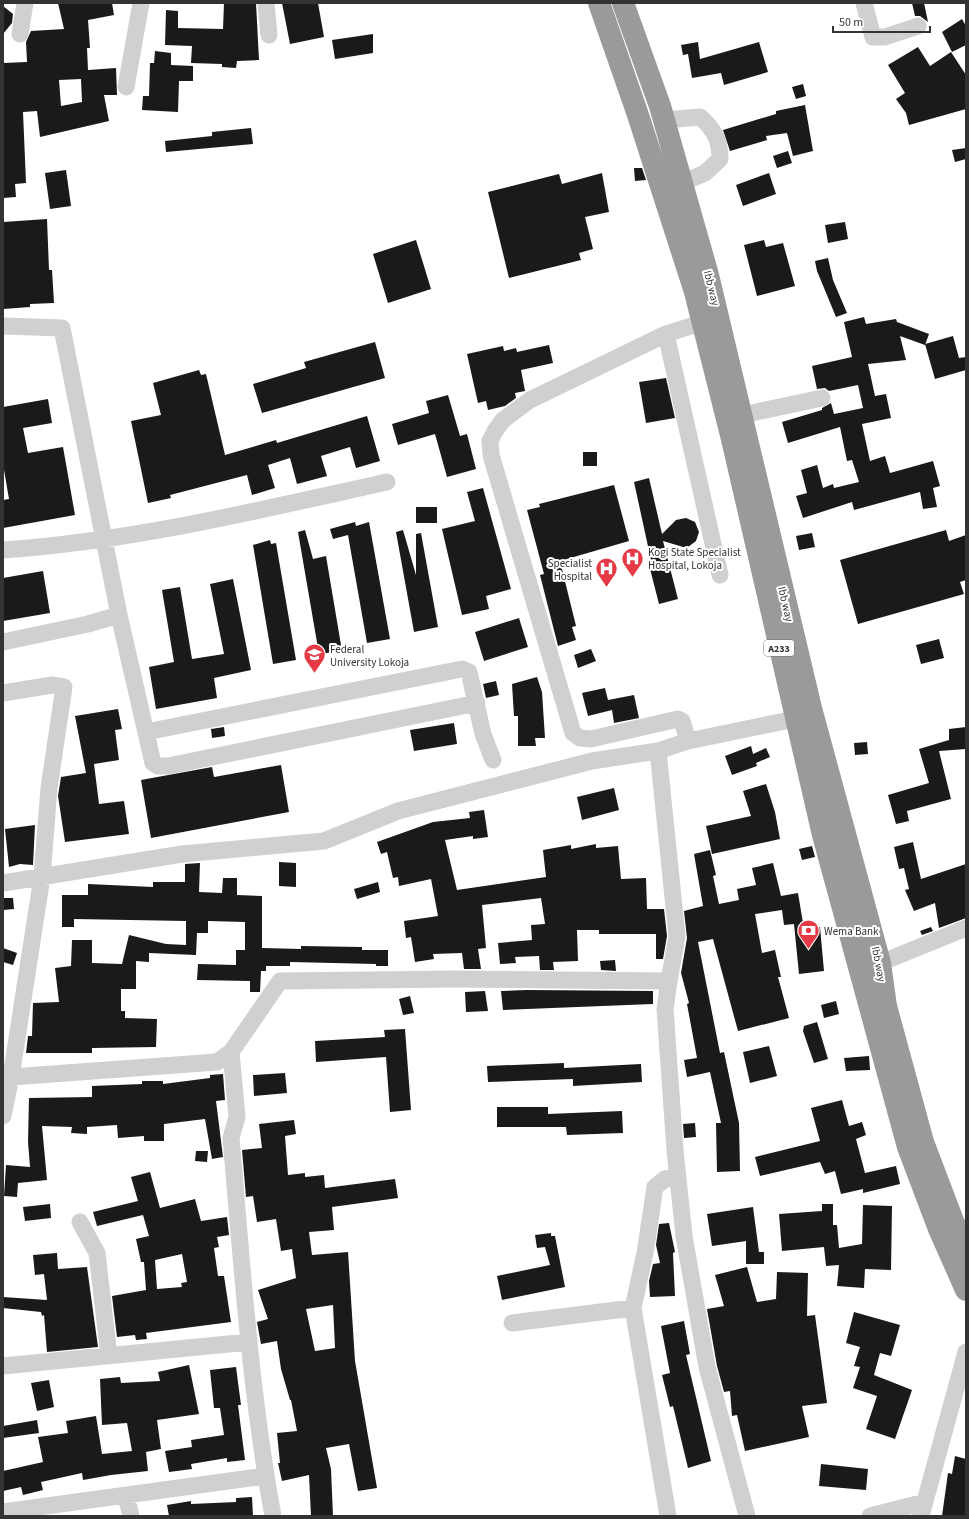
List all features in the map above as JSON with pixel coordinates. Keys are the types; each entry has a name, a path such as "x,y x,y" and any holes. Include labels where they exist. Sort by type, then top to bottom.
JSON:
{"highway":[{"name":"A233","path":"599,3 690,272 710,320 732,439 795,719 823,835 908,1147 939,1229 966,1290"},
{"name":"Ibb way","path":"623,3 664,120 708,275 710,320 742,415 811,708 880,963 886,1006 923,1142 953,1221 966,1249"}],"street":[{"path":"20,34 25,3"},
{"path":"126,87 141,3"},
{"path":"266,3 269,35"},
{"path":"864,3 873,37 886,37 918,26"},
{"path":"664,120 700,117 710,125 720,145 720,159 705,173 682,183"},
{"path":"688,740 686,728 682,721 678,719 591,739 580,738 573,733 490,455 490,441 503,420 530,400 666,334 710,320"},
{"path":"3,326 62,328 119,615 153,763 158,766 168,766 477,703"},
{"path":"666,334 720,575"},
{"path":"742,415 822,398"},
{"path":"3,550 104,539 201,522 387,482"},
{"path":"3,642 88,624 119,615"},
{"path":"146,732 462,669 469,672 484,734 493,760"},
{"path":"3,693 52,685 64,687 48,788 42,877 9,1068 3,1116"},
{"path":"3,883 182,854 324,841 398,811 592,761 658,751 688,740 795,719"},
{"path":"658,751 677,936 665,1009 684,1236 707,1367 747,1516"},
{"path":"880,963 966,928"},
{"path":"9,1068 216,1062 232,1052 280,981 510,979 669,981"},
{"path":"232,1052 237,1117 231,1138 249,1342 265,1476 273,1516"},
{"path":"668,1516 633,1308 645,1253 655,1188 665,1179 678,1178"},
{"path":"80,1222 97,1253 108,1356"},
{"path":"512,1324 633,1308"},
{"path":"3,1366 249,1342"},
{"path":"870,1516 923,1509 966,1352"},
{"path":"3,1512 265,1476"},
{"path":"126,1496 131,1516"}],"building":[{"path":"58,3 112,3 114,15 88,20 90,48 87,48 88,70 116,68 117,95 104,95 109,121 40,137 37,111 23,112 26,183 15,184 16,197 3,198 3,63 27,62 26,42 31,31 64,29","holes":["81,79 82,102 61,106 59,80"]},
{"path":"224,3 256,3 259,60 237,61 236,68 222,67 222,64 191,63 192,46 165,45 166,10 178,11 178,28 223,29"},
{"path":"282,3 318,3 324,37 290,44"},
{"path":"912,3 924,3 928,22 920,16 915,16"},
{"path":"3,6 13,14 12,23 3,34"},
{"path":"962,19 966,26 966,45 952,52 942,32"},
{"path":"373,34 373,53 335,59 332,40"},
{"path":"698,42 700,59 759,42 768,72 724,85 721,73 692,78 688,54 683,55 681,45"},
{"path":"918,47 930,66 951,52 966,75 966,109 909,125 906,113 896,99 905,93 888,65"},
{"path":"155,51 171,53 171,65 193,66 193,81 179,81 178,112 142,110 143,96 149,96 150,63 154,63"},
{"path":"803,84 806,96 796,99 792,87"},
{"path":"805,105 813,151 793,156 787,133 766,136 767,140 730,151 723,130 776,114 776,111"},
{"path":"251,128 253,144 166,152 165,141 212,136 212,132"},
{"path":"966,148 966,159 955,162 952,150"},
{"path":"788,151 792,163 777,168 773,156"},
{"path":"634,168 642,168 646,180 635,181"},
{"path":"66,170 71,206 50,209 45,173"},
{"path":"602,173 609,212 585,217 593,249 579,253 581,260 509,278 488,192 559,174 562,184"},
{"path":"769,173 776,194 743,206 736,185"},
{"path":"47,219 49,270 52,270 54,303 30,304 30,307 3,309 3,222"},
{"path":"845,222 848,239 828,243 825,225"},
{"path":"416,240 431,289 388,303 373,254"},
{"path":"764,240 766,247 783,243 795,286 757,296 744,245"},
{"path":"828,258 833,280 847,313 836,317 817,271 815,261"},
{"path":"864,317 866,324 896,319 897,322 929,334 925,345 900,336 906,360 868,364 875,396 886,394 891,418 862,424 870,461 885,456 890,473 933,461 940,486 933,488 937,507 923,509 920,492 854,510 852,502 803,518 796,496 807,493 801,470 817,465 823,488 833,484 834,488 859,482 852,460 847,461 840,427 788,443 782,422 822,410 822,408 831,403 834,414 863,408 858,385 829,391 825,388 817,389 812,366 852,357 844,322"},
{"path":"953,336 959,358 966,357 966,370 935,379 925,344"},
{"path":"375,342 385,378 262,413 253,384 306,368 304,362"},
{"path":"549,345 553,363 521,370 525,391 515,393 516,398 505,406 488,410 486,401 478,403 467,354 503,346 504,351 516,348 517,352"},
{"path":"199,370 201,375 206,374 225,455 276,440 277,443 367,416 380,461 356,468 350,447 321,456 327,476 297,484 290,458 268,465 275,488 252,495 247,475 170,495 171,498 148,503 131,421 161,415 153,383"},
{"path":"666,378 675,418 646,423 639,382"},
{"path":"448,395 460,436 467,434 476,469 447,477 435,434 398,445 392,424 429,413 426,401"},
{"path":"48,399 52,423 23,428 28,453 63,447 75,515 3,528 3,500 9,499 3,464 3,407"},
{"path":"583,452 597,452 597,466 583,466"},
{"path":"649,478 662,534 676,520 686,518 695,522 699,532 696,541 688,547 663,541 678,599 659,604 648,561 651,560 634,482"},
{"path":"614,485 629,541 560,561 576,626 572,627 576,640 558,646 540,575 544,574 527,510 540,507 539,504"},
{"path":"483,488 511,589 486,596 489,609 462,615 442,529 475,521 467,492"},
{"path":"416,507 437,507 437,523 416,523"},
{"path":"355,522 356,526 369,522 390,639 367,643 348,535 333,539 330,529"},
{"path":"305,530 313,559 326,556 342,651 319,654 298,532"},
{"path":"403,530 416,575 416,534 421,533 438,627 414,632 396,532"},
{"path":"946,530 949,541 966,535 966,580 960,582 964,594 858,624 840,560"},
{"path":"812,533 815,547 799,550 796,536"},
{"path":"270,540 271,544 276,543 296,660 273,664 253,545"},
{"path":"43,571 50,613 3,621 3,578"},
{"path":"233,579 251,670 214,678 217,698 156,709 149,667 174,662 162,590 180,587 192,659 224,654 210,584"},
{"path":"519,618 528,647 484,661 475,632"},
{"path":"939,639 944,658 921,664 916,645"},
{"path":"591,649 596,661 578,668 574,655"},
{"path":"537,677 542,692 545,738 535,738 536,746 518,746 518,716 514,716 512,684"},
{"path":"496,681 499,695 486,698 483,684"},
{"path":"605,688 608,700 634,695 639,718 614,723 612,710 588,716 582,693"},
{"path":"118,709 122,729 115,730 119,760 94,764 99,804 124,801 129,834 65,842 58,796 61,777 86,773 75,716"},
{"path":"454,723 457,744 414,751 410,730"},
{"path":"224,727 225,736 212,738 211,729"},
{"path":"966,727 966,749 939,751 951,799 907,811 909,821 896,824 888,795 929,783 919,749 949,740 949,729"},
{"path":"867,742 868,754 855,755 854,743"},
{"path":"751,746 753,754 766,748 770,757 756,763 757,766 732,775 725,756"},
{"path":"281,765 289,812 151,838 141,780 212,767 214,777"},
{"path":"766,784 775,812 780,839 712,854 706,826 751,816 743,791"},
{"path":"614,788 619,810 582,820 577,797"},
{"path":"484,810 488,837 473,839 473,836 445,840 457,890 546,877 543,850 571,845 571,849 596,844 596,848 618,846 621,879 646,878 647,909 664,909 667,936 663,959 656,959 656,934 599,934 599,930 577,930 578,961 553,962 554,970 540,970 539,956 515,957 516,963 500,964 498,943 532,940 531,925 545,924 541,898 482,905 486,948 478,949 481,969 464,969 462,953 433,954 434,959 415,962 411,937 406,938 404,921 438,916 431,879 399,886 398,877 393,878 387,852 381,854 377,842 433,822 470,818 469,812"},
{"path":"35,825 33,865 20,864 9,867 5,829"},
{"path":"913,842 921,879 966,864 966,918 939,928 935,903 914,911 905,890 909,889 904,868 899,869 894,847"},
{"path":"812,846 815,857 802,860 799,849"},
{"path":"710,850 716,875 713,876 719,904 739,900 737,889 756,885 752,868 773,863 781,896 798,893 804,929 820,927 824,971 799,974 794,924 784,925 782,910 755,914 762,953 775,950 781,977 778,977 789,1018 738,1031 713,939 698,942 720,1053 724,1052 739,1123 740,1171 717,1172 716,1123 721,1123 710,1072 687,1077 684,1060 697,1058 687,1004 689,1003 681,973 687,938 684,911 703,906 694,854"},
{"path":"279,862 296,863 296,887 279,886"},
{"path":"200,863 199,892 222,893 223,878 237,878 237,895 262,896 262,948 301,949 301,946 362,947 362,950 388,950 388,966 376,966 376,964 290,962 290,966 266,966 266,971 261,971 260,992 250,992 250,981 197,980 198,964 236,965 236,950 245,950 245,922 208,921 208,933 197,933 196,955 149,953 149,962 136,961 136,989 121,989 121,1011 125,1011 125,1018 157,1019 156,1047 92,1048 92,1053 26,1053 28,1036 32,1036 33,1003 59,1002 55,968 71,966 72,940 92,940 92,963 122,964 129,935 166,944 186,945 186,921 74,919 74,927 62,927 62,895 88,895 88,884 153,887 153,882 185,882 185,864"},
{"path":"378,882 380,892 357,899 354,889"},
{"path":"3,898 13,898 14,909 3,910"},
{"path":"931,927 933,931 922,935 920,931"},
{"path":"3,948 17,953 13,965 3,962"},
{"path":"615,960 616,971 601,970 600,961"},
{"path":"485,991 488,1011 466,1012 465,992"},
{"path":"501,991 653,991 653,1004 503,1010"},
{"path":"410,996 414,1013 403,1015 399,999"},
{"path":"836,1001 839,1014 824,1018 821,1005"},
{"path":"817,1022 828,1059 814,1063 803,1031 804,1026"},
{"path":"405,1029 411,1110 390,1112 386,1057 316,1062 315,1041 385,1037 384,1030"},
{"path":"769,1046 777,1076 750,1083 743,1052"},
{"path":"869,1056 870,1070 846,1071 844,1058"},
{"path":"564,1063 564,1068 641,1064 642,1082 573,1086 573,1079 488,1082 487,1066"},
{"path":"285,1073 287,1093 254,1096 253,1075"},
{"path":"223,1074 225,1100 216,1101 223,1157 212,1159 205,1119 164,1124 164,1141 144,1141 144,1136 118,1138 117,1125 87,1127 87,1134 71,1133 72,1127 42,1126 47,1180 18,1183 17,1197 4,1196 6,1165 30,1167 28,1142 29,1098 92,1097 92,1086 142,1084 142,1081 163,1081 163,1084 210,1078 210,1075"},
{"path":"842,1100 849,1126 862,1122 866,1135 856,1139 865,1173 896,1166 900,1184 863,1193 863,1189 841,1194 835,1171 825,1174 820,1162 760,1176 755,1157 820,1141 811,1108"},
{"path":"497,1107 548,1107 548,1114 622,1111 623,1133 567,1135 566,1127 497,1127"},
{"path":"294,1120 296,1134 285,1136 288,1175 305,1173 305,1177 324,1175 325,1188 395,1179 398,1198 332,1207 334,1230 309,1232 312,1255 348,1252 355,1361 377,1488 358,1491 349,1444 326,1448 331,1469 333,1516 311,1516 309,1475 282,1481 278,1463 280,1463 277,1433 297,1431 291,1400 281,1369 277,1341 261,1344 257,1322 268,1319 258,1290 296,1278 292,1249 281,1251 276,1219 257,1222 253,1196 246,1197 242,1150 262,1148 259,1124","holes":["333,1305 335,1348 315,1351 306,1309"]},
{"path":"695,1123 696,1137 684,1138 683,1124"},
{"path":"196,1151 208,1151 207,1162 195,1161"},
{"path":"150,1172 160,1208 195,1199 201,1221 227,1217 229,1235 217,1237 219,1247 214,1248 218,1276 224,1276 231,1322 146,1333 147,1339 136,1340 135,1335 117,1337 112,1296 146,1290 144,1262 141,1262 136,1239 149,1236 143,1215 97,1226 93,1212 138,1201 131,1177","holes":["182,1254 187,1282 181,1283 182,1287 157,1289 155,1260"]},
{"path":"50,1204 51,1218 25,1221 23,1207"},
{"path":"822,1204 833,1204 833,1225 837,1225 839,1248 862,1244 863,1205 892,1206 891,1270 865,1269 864,1288 837,1286 839,1265 826,1266 824,1247 782,1251 779,1214 822,1211"},
{"path":"753,1207 759,1252 764,1252 764,1264 746,1264 746,1241 712,1246 707,1214"},
{"path":"669,1223 675,1252 673,1253 675,1296 650,1297 649,1281 653,1264 660,1263 656,1245 659,1224"},
{"path":"551,1233 551,1236 555,1236 565,1287 502,1300 497,1276 550,1265 545,1247 537,1248 535,1235"},
{"path":"57,1253 58,1269 87,1267 98,1347 47,1352 44,1315 42,1316 41,1312 3,1308 3,1297 47,1300 44,1274 35,1275 33,1255"},
{"path":"747,1267 757,1302 776,1299 777,1272 808,1273 807,1316 815,1315 827,1403 802,1406 809,1437 745,1451 737,1415 732,1416 730,1391 724,1392 717,1366 707,1309 724,1306 715,1275"},
{"path":"854,1312 900,1325 891,1356 880,1353 874,1375 912,1390 895,1439 866,1429 877,1396 853,1388 860,1367 854,1366 860,1347 846,1343"},
{"path":"684,1321 690,1354 686,1355 711,1461 688,1468 673,1406 670,1407 662,1375 670,1373 661,1326"},
{"path":"189,1365 199,1414 157,1420 161,1449 146,1452 148,1471 83,1480 82,1473 41,1482 43,1490 23,1495 21,1487 3,1491 3,1471 43,1462 38,1437 68,1433 66,1421 96,1416 102,1454 132,1451 127,1423 102,1425 100,1379 120,1377 121,1383 160,1381 158,1372"},
{"path":"236,1367 241,1405 238,1405 245,1460 227,1462 227,1458 191,1464 192,1469 169,1472 165,1451 192,1447 191,1440 224,1435 220,1408 214,1408 210,1370"},
{"path":"49,1380 54,1407 37,1411 31,1383"},
{"path":"37,1420 39,1433 3,1438 3,1426"},
{"path":"955,1456 966,1459 966,1516 942,1516 948,1473 952,1474"},
{"path":"821,1464 868,1469 866,1490 819,1486"},
{"path":"252,1497 253,1516 169,1516 167,1505 191,1501 191,1504 236,1502 236,1498"}],"place":[{"name":"Kogi State Specialist Hospital, Lokoja","path":"632,578"},
{"name":"Specialist Hospital","path":"607,588"},
{"name":"Federal University Lokoja","path":"315,674"},
{"name":"Wema Bank","path":"809,950"}]}
